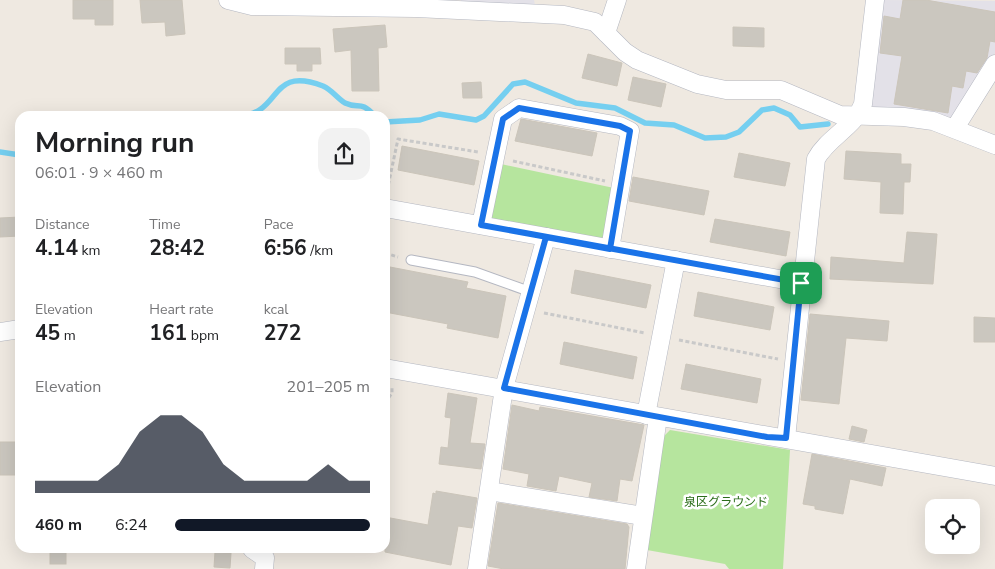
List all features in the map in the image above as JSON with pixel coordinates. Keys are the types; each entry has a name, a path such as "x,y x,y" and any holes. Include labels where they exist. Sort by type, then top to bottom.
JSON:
{"street":[{"path":"228,0 252,6 330,4 416,8 546,7 595,22 625,52 637,60 697,84 726,90 781,90 840,115 904,117 933,121 995,145"},
{"path":"606,33 617,0"},
{"path":"786,438 801,283 816,159 822,149 859,116 863,104 876,0"},
{"path":"955,128 995,64"},
{"path":"481,225 503,119 519,108 620,126 630,131 610,249"},
{"path":"390,209 801,283"},
{"path":"476,569 504,388 546,237"},
{"path":"636,569 652,416 676,260"},
{"path":"390,369 995,476"},
{"path":"489,491 643,516"},
{"path":"258,553 265,558 264,569"}],"lane":[{"path":"411,260 475,272 530,292"}],"shaded area":[{"path":"461,0 534,0 535,5 461,7"},
{"path":"882,0 995,1 995,53 953,118 874,108 872,106 874,57"}],"green space":[{"path":"501,164 614,188 604,238 601,240 490,218"},
{"name":"泉区グラウンド","path":"670,430 790,450 783,569 729,569 725,564 647,550 664,436"}],"building":[{"path":"73,0 113,0 113,25 95,25 95,19 73,19"},
{"path":"140,0 182,0 185,34 166,36 165,22 142,23"},
{"path":"903,0 926,0 995,12 995,42 990,41 987,58 977,73 966,71 963,88 952,86 948,113 894,104 902,56 880,53 884,16 900,19"},
{"path":"385,25 387,47 378,48 379,91 352,91 351,50 335,52 333,29"},
{"path":"733,27 764,28 764,47 733,46"},
{"path":"285,48 320,48 321,64 312,64 312,71 297,71 297,64 285,64"},
{"path":"588,54 622,63 617,86 582,78"},
{"path":"633,77 666,84 661,107 628,100"},
{"path":"481,82 482,98 463,98 462,83"},
{"path":"521,119 597,133 592,156 515,141"},
{"path":"402,146 479,161 474,185 398,170"},
{"path":"846,151 901,154 901,164 911,164 910,182 904,182 903,214 880,213 881,182 844,179"},
{"path":"739,153 790,163 785,186 734,177"},
{"path":"633,177 709,191 704,215 629,201"},
{"path":"15,217 15,236 0,237 0,218"},
{"path":"715,219 790,232 786,256 710,242"},
{"path":"907,232 937,234 933,284 830,279 831,257 904,263"},
{"path":"390,267 468,282 466,288 506,296 498,338 447,328 448,324 390,313"},
{"path":"575,270 651,285 646,308 571,293"},
{"path":"698,292 774,307 770,330 694,316"},
{"path":"810,314 889,321 887,341 846,338 839,404 801,400"},
{"path":"974,317 995,318 995,342 974,342"},
{"path":"564,342 637,357 633,379 560,364"},
{"path":"686,364 761,379 757,403 681,389"},
{"path":"448,393 477,398 470,443 485,444 481,469 439,464 441,447 448,448 451,418 445,417"},
{"path":"512,405 539,411 540,407 644,425 632,481 620,479 617,501 589,497 592,483 559,476 556,491 527,486 529,474 503,469"},
{"path":"852,426 867,430 864,442 849,439"},
{"path":"0,442 15,442 15,475 0,475"},
{"path":"812,454 886,468 882,486 850,479 843,514 815,509 815,506 803,504"},
{"path":"436,491 477,498 472,528 458,526 451,565 390,553 390,518 428,525 433,493 436,494"},
{"path":"498,503 627,524 629,527 625,569 504,569 488,566"},
{"path":"50,553 66,553 66,564 50,564"},
{"path":"215,553 231,553 230,568 214,567"}],"waterway":[{"path":"257,111 271,100 284,85 293,81 305,81 323,86 345,103 362,106 370,111"},
{"path":"390,122 420,120 439,114 476,120 484,116 513,84 525,82 576,103 615,108 645,123 674,125 705,138 726,137 739,132 762,110 774,108 790,115 800,127 828,124"},
{"path":"0,152 15,154"}],"route":[{"path":"801,283 610,249 481,225 503,119 519,108 620,126 630,131 610,249 546,237 504,388 767,437 786,438 801,283"}]}
